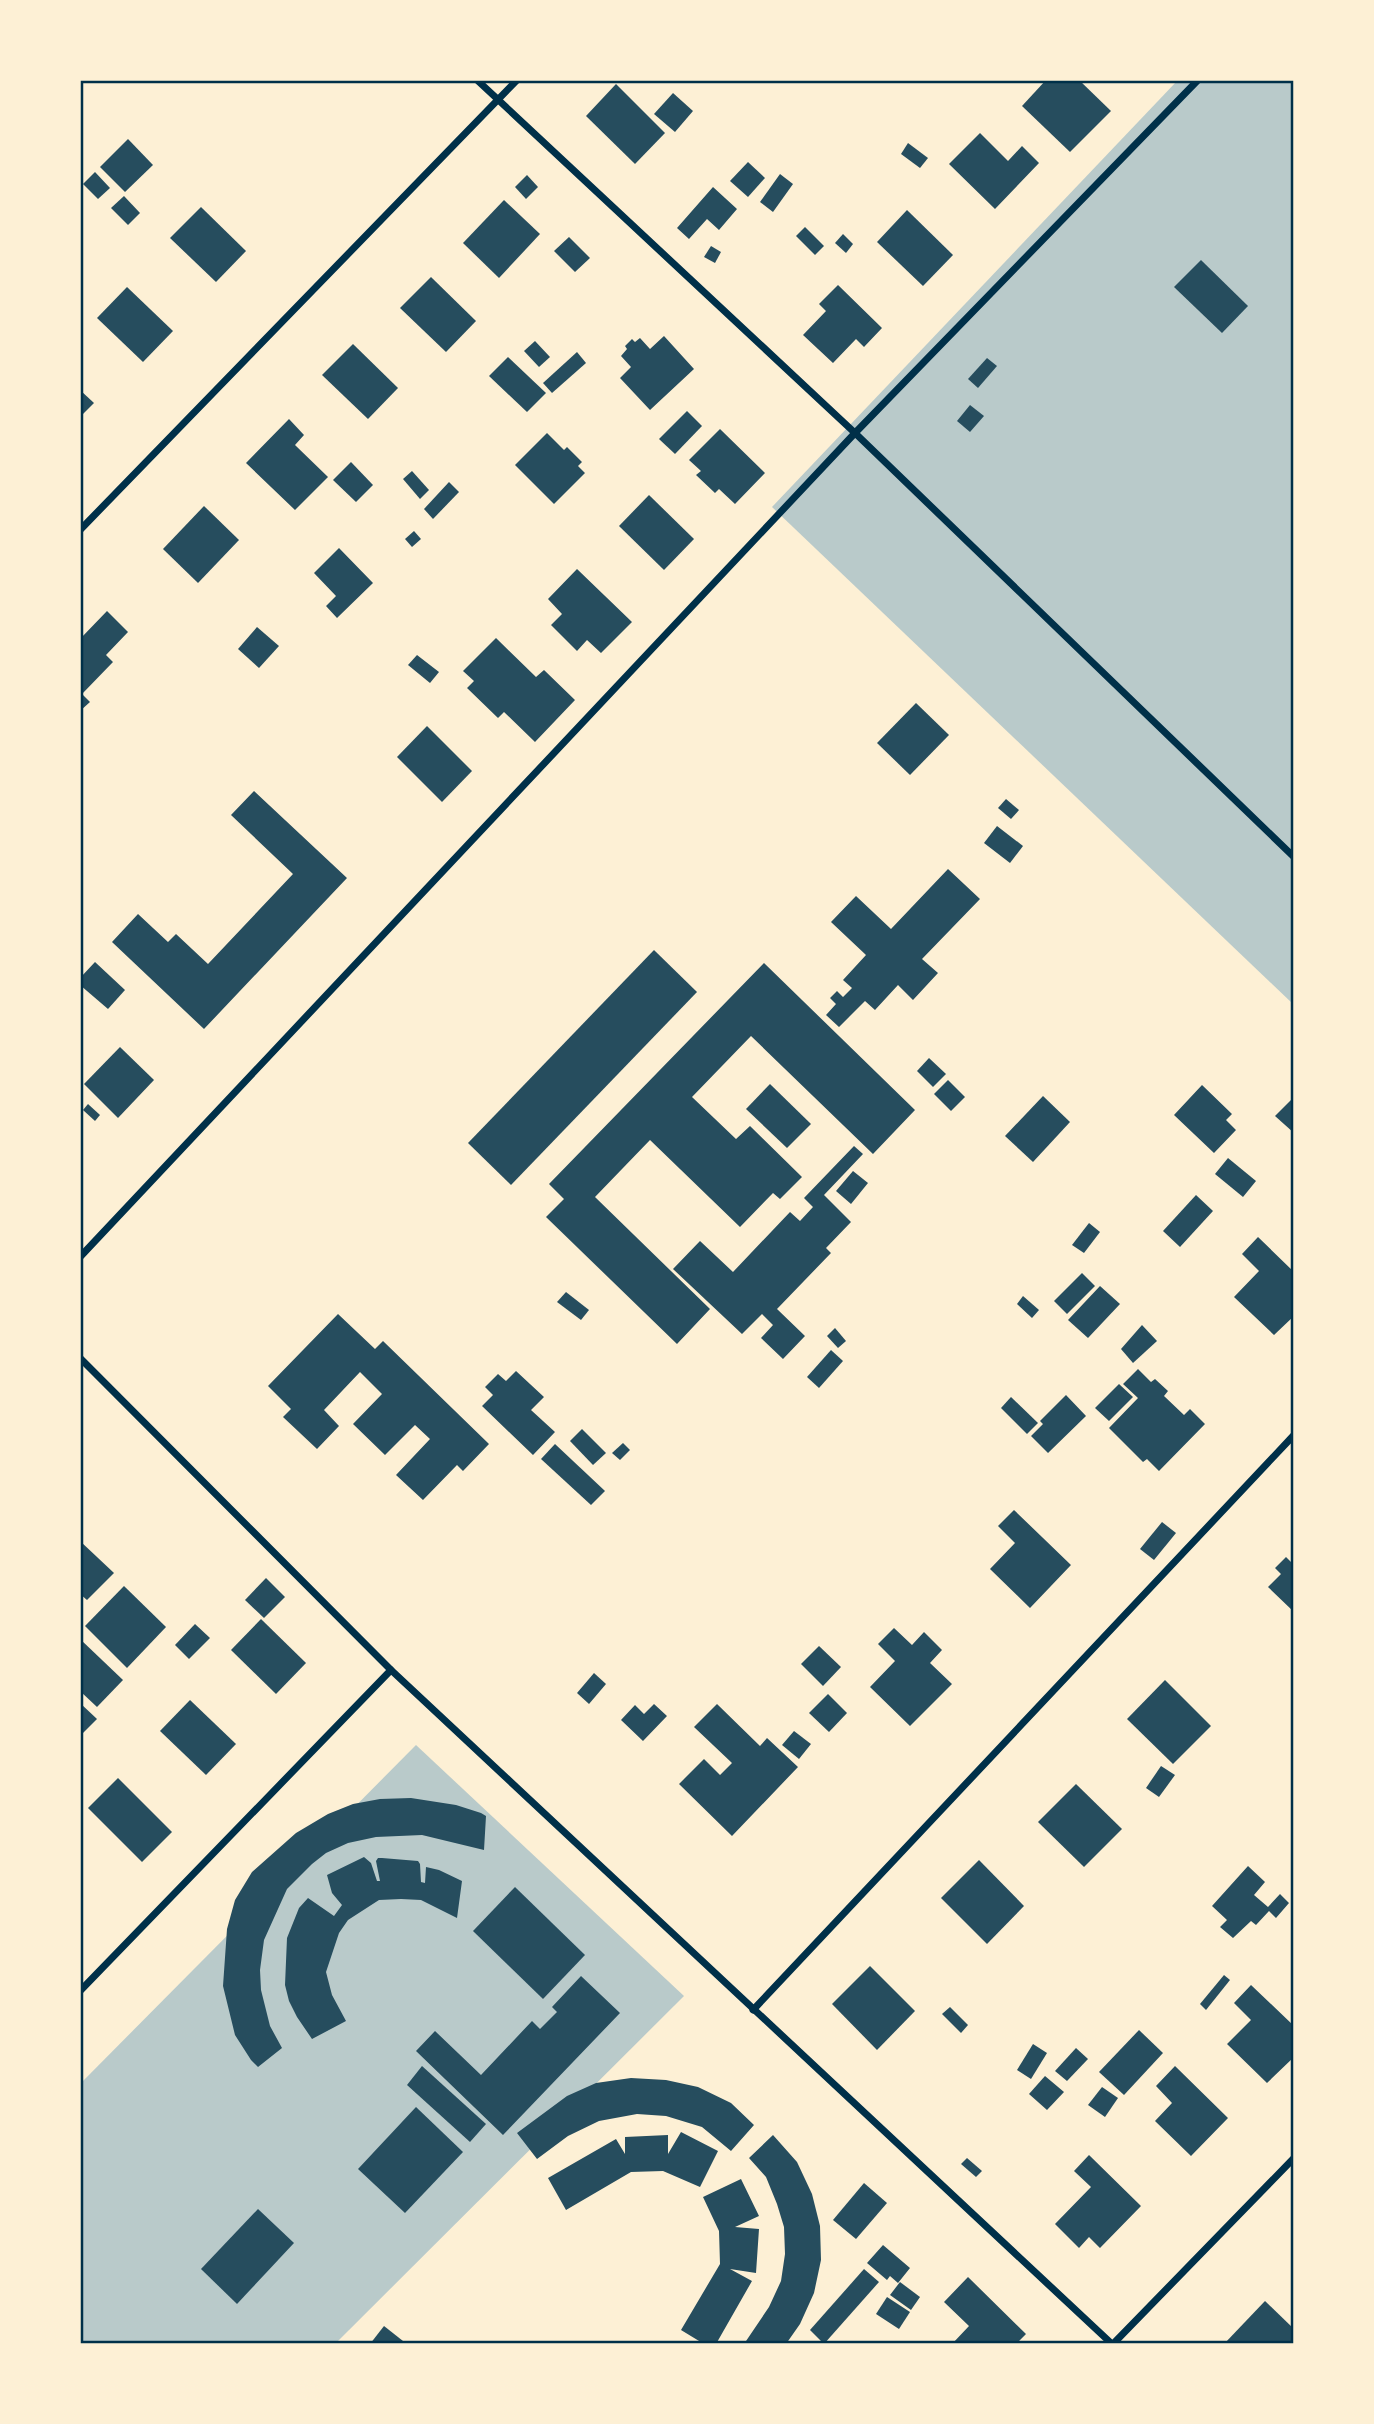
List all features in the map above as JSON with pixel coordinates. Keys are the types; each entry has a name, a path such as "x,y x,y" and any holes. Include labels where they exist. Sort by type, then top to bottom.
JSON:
{"street":[{"path":"477,80 855,433 1293,857"},
{"path":"80,530 517,80"},
{"path":"80,1257 855,433 1198,80"},
{"path":"80,1358 391,1670 1112,2343 1293,2158"},
{"path":"753,2010 1293,1435"},
{"path":"80,1991 391,1670"}],"shaded area":[{"path":"1177,81 1293,81 1293,1004 772,507"},
{"path":"416,1745 684,1996 336,2343 81,2344 81,2083"}],"building":[{"path":"1046,80 1079,80 1111,111 1070,152 1022,106"},
{"path":"616,84 665,133 635,164 586,116"},
{"path":"673,93 693,111 675,132 654,114"},
{"path":"980,133 1008,161 1022,146 1039,163 995,209 949,164"},
{"path":"128,139 153,165 125,192 100,167"},
{"path":"908,143 928,158 920,168 901,154"},
{"path":"748,162 765,178 748,197 730,181"},
{"path":"95,172 110,188 98,199 83,184"},
{"path":"780,174 793,184 773,212 760,202"},
{"path":"527,175 538,187 526,199 515,187"},
{"path":"713,187 737,209 719,230 707,219 689,239 677,228"},
{"path":"124,196 140,213 128,225 111,208"},
{"path":"504,200 540,234 499,278 463,243"},
{"path":"201,207 246,251 216,282 170,238"},
{"path":"907,210 953,255 923,286 877,242"},
{"path":"805,227 824,246 815,255 796,236"},
{"path":"843,234 853,244 846,253 835,243"},
{"path":"569,237 590,258 575,272 554,251"},
{"path":"711,246 721,252 715,263 704,257"},
{"path":"1201,260 1248,306 1222,333 1174,287"},
{"path":"431,277 476,321 446,352 400,308"},
{"path":"838,285 882,328 864,347 856,339 833,363 803,335 826,311 819,304"},
{"path":"127,287 173,331 143,362 97,318"},
{"path":"664,336 694,369 650,410 620,378 631,367 621,356 632,339 635,342 640,338 650,349"},
{"path":"535,341 550,357 539,367 524,351"},
{"path":"353,344 398,388 368,419 322,375"},
{"path":"577,352 586,363 552,393 543,383"},
{"path":"508,357 546,393 527,412 489,376"},
{"path":"987,358 997,366 978,388 968,379"},
{"path":"80,390 94,403 80,417"},
{"path":"970,405 984,416 970,432 957,421"},
{"path":"687,411 702,426 675,454 659,439"},
{"path":"289,419 304,435 295,445 328,477 295,510 246,463"},
{"path":"720,429 765,473 735,504 719,489 715,493 696,475 701,471 689,460"},
{"path":"547,433 564,450 567,447 582,462 578,466 585,473 554,504 515,465"},
{"path":"351,462 373,485 356,502 333,480"},
{"path":"412,471 429,490 420,499 403,479"},
{"path":"449,482 459,492 433,519 424,509"},
{"path":"649,495 694,539 664,570 619,526"},
{"path":"204,506 239,540 198,583 163,549"},
{"path":"414,531 421,539 412,547 405,539"},
{"path":"339,548 373,583 337,618 326,606 336,596 314,573"},
{"path":"577,569 632,622 601,653 587,640 577,651 551,625 562,614 548,599"},
{"path":"107,611 128,632 106,655 113,662 82,694 90,702 80,711 80,639"},
{"path":"257,627 279,646 259,668 238,649"},
{"path":"496,638 536,677 544,670 575,700 535,742 504,712 498,718 467,688 474,681 463,671"},
{"path":"417,655 439,672 430,683 408,665"},
{"path":"916,703 949,735 910,775 877,743"},
{"path":"427,726 472,771 442,802 397,757"},
{"path":"254,791 347,878 204,1029 112,942 138,914 168,942 176,934 208,964 293,874 231,815"},
{"path":"1006,799 1019,810 1011,819 998,808"},
{"path":"997,826 1023,846 1010,863 984,843"},
{"path":"948,869 980,899 922,959 938,973 913,1000 898,985 875,1010 865,1001 839,1027 826,1015 836,1004 830,998 837,991 843,997 852,988 843,980 866,955 831,922 856,896 891,929"},
{"path":"654,950 697,992 511,1185 468,1143"},
{"path":"95,962 125,990 108,1009 80,985 80,978"},
{"path":"764,963 915,1110 873,1154 751,1036 692,1097 736,1139 750,1126 802,1177 780,1199 773,1193 740,1227 650,1140 595,1197 710,1309 677,1344 546,1217 564,1199 549,1184"},
{"path":"120,1047 154,1080 118,1118 84,1084"},
{"path":"929,1058 946,1074 933,1087 917,1071"},
{"path":"948,1080 965,1097 951,1111 934,1094"},
{"path":"770,1084 811,1124 787,1148 746,1109"},
{"path":"1202,1085 1232,1114 1226,1120 1236,1130 1214,1153 1174,1115"},
{"path":"1043,1096 1070,1122 1033,1162 1005,1136"},
{"path":"1294,1097 1294,1133 1275,1116"},
{"path":"88,1104 100,1115 95,1121 83,1110"},
{"path":"854,1146 863,1154 824,1195 851,1222 826,1248 831,1253 777,1309 805,1336 783,1359 761,1338 773,1325 762,1314 742,1334 673,1269 700,1241 733,1272 790,1212 800,1221 813,1207 804,1198"},
{"path":"1228,1158 1256,1181 1243,1197 1215,1174"},
{"path":"853,1171 868,1183 851,1204 836,1191"},
{"path":"1196,1195 1213,1211 1180,1247 1163,1231"},
{"path":"1089,1223 1100,1232 1084,1253 1072,1245"},
{"path":"1258,1237 1294,1272 1294,1316 1274,1335 1234,1297 1259,1271 1242,1254"},
{"path":"1082,1273 1095,1286 1067,1314 1054,1301"},
{"path":"1100,1286 1120,1304 1088,1338 1068,1320"},
{"path":"566,1292 589,1310 581,1320 557,1302"},
{"path":"1023,1296 1039,1310 1032,1318 1017,1304"},
{"path":"338,1314 375,1349 383,1341 489,1444 463,1471 457,1465 423,1500 396,1475 430,1439 415,1425 385,1455 353,1424 382,1394 360,1372 324,1410 339,1426 317,1449 283,1417 291,1409 268,1386"},
{"path":"1142,1325 1157,1341 1133,1363 1121,1349"},
{"path":"835,1328 846,1341 838,1348 827,1336"},
{"path":"831,1350 843,1361 819,1388 807,1377"},
{"path":"1138,1369 1151,1382 1155,1379 1168,1391 1164,1396 1184,1415 1190,1409 1205,1424 1159,1471 1147,1459 1143,1462 1109,1428 1138,1398 1123,1384"},
{"path":"516,1371 544,1397 531,1410 555,1432 533,1455 482,1406 493,1395 485,1387 498,1374 506,1381"},
{"path":"1119,1384 1133,1397 1109,1421 1095,1408"},
{"path":"1066,1395 1086,1416 1048,1453 1031,1436 1043,1424 1040,1421"},
{"path":"1011,1397 1038,1423 1027,1434 1001,1408"},
{"path":"582,1429 606,1453 593,1465 570,1441"},
{"path":"623,1443 630,1450 620,1460 612,1453"},
{"path":"555,1444 605,1491 591,1505 541,1459"},
{"path":"1014,1510 1071,1565 1030,1608 990,1569 1015,1543 998,1526"},
{"path":"1162,1522 1176,1533 1154,1560 1140,1549"},
{"path":"80,1541 114,1573 87,1600 80,1594"},
{"path":"1286,1557 1294,1565 1294,1612 1268,1587 1281,1574 1275,1568"},
{"path":"266,1578 285,1597 264,1618 245,1600"},
{"path":"124,1586 166,1627 127,1668 85,1626"},
{"path":"261,1619 306,1663 276,1694 231,1650"},
{"path":"195,1624 210,1638 189,1659 175,1645"},
{"path":"894,1628 912,1645 924,1632 942,1650 930,1663 952,1684 910,1726 870,1687 895,1661 878,1644"},
{"path":"80,1639 123,1680 97,1707 80,1691"},
{"path":"819,1646 841,1667 823,1686 801,1664"},
{"path":"594,1673 606,1684 589,1704 577,1693"},
{"path":"1165,1680 1211,1726 1173,1764 1127,1719"},
{"path":"828,1694 847,1713 829,1732 809,1713"},
{"path":"190,1700 236,1744 206,1775 160,1731"},
{"path":"80,1703 97,1719 80,1736"},
{"path":"654,1704 667,1716 643,1741 621,1720 635,1705 644,1714"},
{"path":"717,1704 760,1746 767,1738 798,1767 732,1836 679,1784 704,1759 720,1775 732,1763 694,1727"},
{"path":"794,1731 811,1744 799,1759 782,1745"},
{"path":"1161,1766 1175,1775 1159,1797 1146,1788"},
{"path":"118,1778 172,1832 142,1862 88,1808"},
{"path":"1076,1784 1122,1829 1084,1867 1038,1822"},
{"path":"411,1798 456,1805 486,1816 484,1850 422,1835 376,1837 348,1843 326,1853 312,1864 287,1889 264,1940 260,1970 261,1990 270,2026 282,2048 258,2067 235,2035 223,1986 227,1929 235,1900 252,1872 296,1833 328,1814 353,1804 380,1799"},
{"path":"364,1857 371,1863 377,1881 380,1881 376,1861 382,1858 418,1861 421,1882 425,1883 426,1867 462,1881 457,1918 421,1900 401,1899 379,1900 348,1920 339,1933 326,1972 332,1995 346,2021 312,2039 289,2001 285,1985 287,1938 299,1908 308,1898 334,1916 342,1905 332,1893 327,1875"},
{"path":"979,1860 1024,1906 987,1944 941,1898"},
{"path":"1248,1866 1265,1882 1254,1895 1268,1907 1280,1894 1289,1903 1276,1918 1269,1911 1256,1925 1251,1921 1233,1938 1220,1927 1227,1920 1212,1906"},
{"path":"515,1887 585,1955 543,1999 473,1931"},
{"path":"870,1966 915,2011 877,2050 832,2004"},
{"path":"1224,1975 1230,1980 1206,2010 1200,2004"},
{"path":"581,1976 620,2013 503,2135 416,2051 435,2031 481,2075 532,2021 540,2029 557,2012 552,2007"},
{"path":"1251,1985 1294,2026 1294,2057 1267,2083 1227,2044 1251,2020 1234,2003"},
{"path":"950,2007 968,2025 961,2033 942,2014"},
{"path":"1139,2030 1163,2053 1124,2095 1099,2072"},
{"path":"1033,2044 1047,2053 1031,2079 1017,2070"},
{"path":"1076,2048 1088,2059 1067,2081 1055,2071"},
{"path":"422,2066 486,2124 470,2142 407,2085"},
{"path":"1175,2066 1228,2118 1191,2156 1155,2121 1172,2103 1156,2086"},
{"path":"1045,2076 1064,2092 1047,2110 1029,2094"},
{"path":"631,2078 666,2080 698,2087 731,2103 754,2125 731,2151 702,2127 666,2116 637,2114 599,2121 568,2136 537,2159 517,2133 567,2096 596,2083"},
{"path":"1102,2087 1118,2098 1105,2117 1088,2105"},
{"path":"416,2107 463,2152 405,2213 358,2169"},
{"path":"681,2132 718,2151 700,2187 663,2171 631,2172 566,2210 548,2178 616,2139 625,2154 625,2137 668,2135 668,2154"},
{"path":"773,2135 797,2162 812,2194 820,2226 821,2260 814,2293 800,2324 786,2344 744,2344 769,2307 781,2281 785,2254 784,2227 777,2204 766,2177 749,2158"},
{"path":"1089,2155 1141,2206 1100,2248 1089,2237 1079,2248 1055,2224 1091,2187 1074,2171"},
{"path":"967,2158 982,2171 976,2177 961,2164"},
{"path":"741,2179 759,2216 735,2227 759,2229 756,2273 730,2269 752,2281 716,2344 704,2344 681,2330 720,2264 719,2231 703,2197"},
{"path":"864,2183 887,2203 856,2239 833,2220"},
{"path":"258,2209 294,2243 237,2304 201,2269"},
{"path":"883,2245 910,2268 898,2283 890,2276 887,2280 867,2263"},
{"path":"864,2269 879,2282 824,2344 810,2330"},
{"path":"968,2277 1026,2334 1016,2344 952,2344 969,2326 944,2302"},
{"path":"900,2282 920,2297 911,2310 890,2295"},
{"path":"887,2297 910,2312 899,2329 876,2314"},
{"path":"1265,2301 1294,2329 1294,2344 1224,2344"},
{"path":"384,2326 403,2341 401,2344 370,2344"}]}
